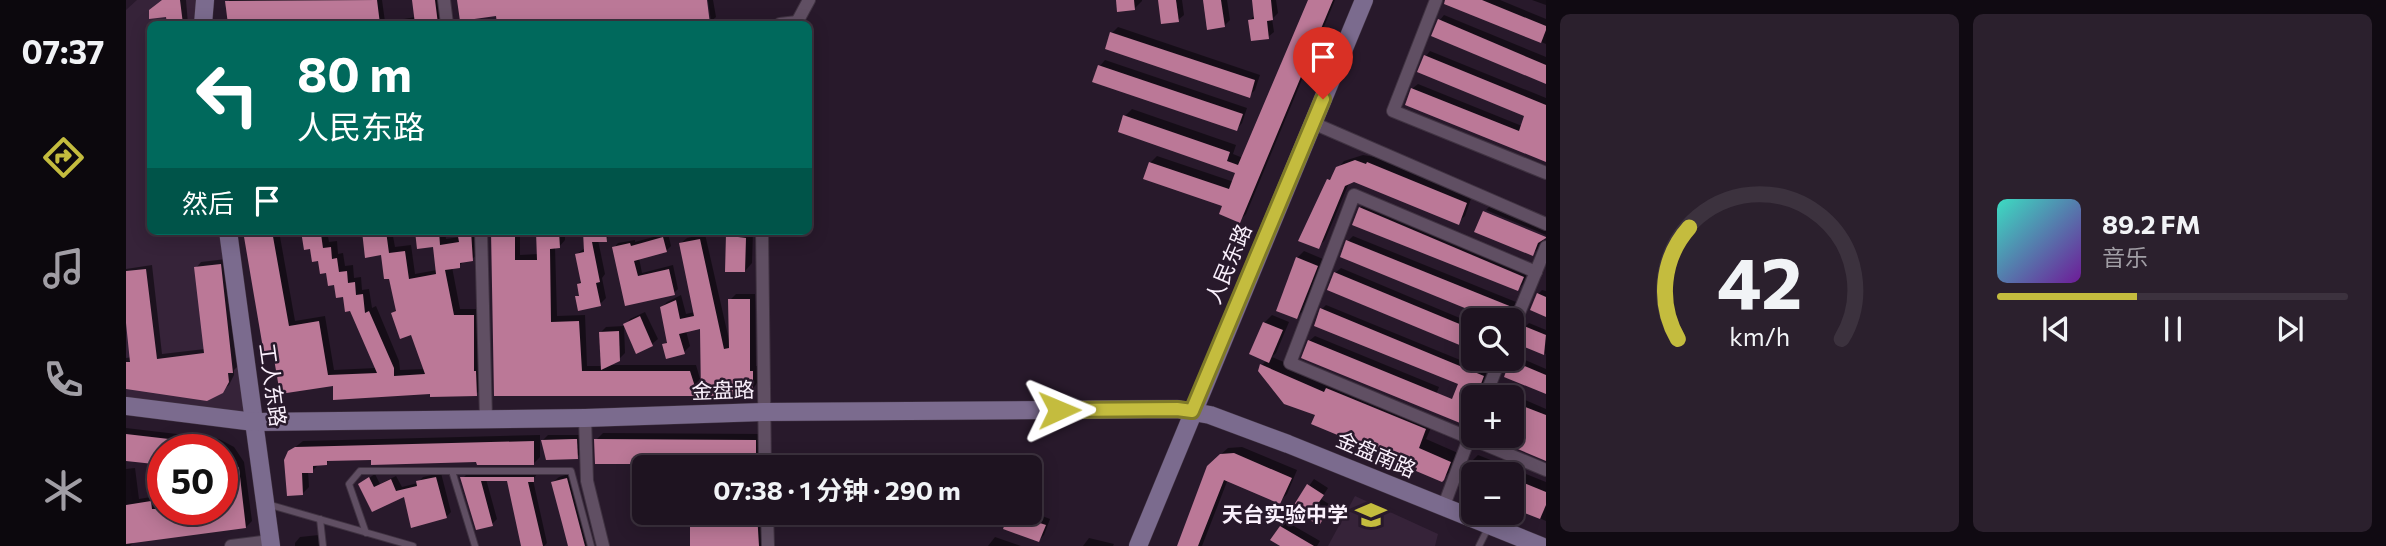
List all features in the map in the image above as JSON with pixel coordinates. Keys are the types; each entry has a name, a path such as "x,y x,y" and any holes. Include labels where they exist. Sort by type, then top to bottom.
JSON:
{"main road":[{"path":"203,21 205,0"},
{"name":"人民东路","path":"1138,546 1364,0"},
{"name":"工人东路","path":"229,235 270,543"},
{"name":"金盘路","path":"126,406 254,422 585,418 763,412 1192,411"},
{"name":"金盘南路","path":"1192,411 1288,444 1541,546"}],"street":[{"path":"443,0 446,21"},
{"path":"798,21 809,0"},
{"path":"1436,0 1393,111 1546,173"},
{"path":"1313,124 1546,224"},
{"path":"1461,436 1290,363 1354,195 1539,274"},
{"path":"481,235 486,418"},
{"path":"762,235 765,455"},
{"path":"1523,308 1539,274 1546,247"},
{"path":"585,418 587,481 603,546"},
{"path":"1443,508 1465,448"},
{"path":"1491,448 1546,470"},
{"path":"767,525 768,546"},
{"path":"231,546 270,543"}],"lane":[{"path":"366,533 349,485 360,471 571,471 591,546"},
{"path":"452,471 475,546"},
{"path":"265,504 413,546"},
{"path":"320,519 323,546"},
{"path":"1479,546 1489,526"}],"shaded area":[{"path":"137,0 205,0 203,21 147,21 147,235 229,235 254,422 126,406 126,10"},
{"name":"天台实验中学","path":"1355,496 1438,534 1435,546 1328,546"}],"building":[{"path":"162,0 180,0 183,21 167,21 166,17 149,19 149,10"},
{"path":"377,0 380,21 228,21 225,1"},
{"path":"412,0 435,0 438,21 415,21"},
{"path":"457,0 707,0 710,21 497,21 496,16 460,21"},
{"path":"1116,0 1134,0 1135,10 1117,12"},
{"path":"1158,0 1176,0 1179,22 1161,24"},
{"path":"1203,0 1221,0 1225,27 1207,30"},
{"path":"1252,0 1271,0 1273,20 1267,21 1269,39 1251,41 1248,20 1254,19"},
{"path":"1308,0 1333,0 1240,223 1219,214 1222,206 1143,179 1149,162 1229,189 1235,173 1118,132 1123,115 1230,152 1227,161 1238,165"},
{"path":"1445,0 1482,0 1546,26 1546,30 1541,43 1444,4"},
{"path":"1438,19 1546,65 1546,84 1431,36"},
{"path":"1110,32 1255,80 1250,98 1105,49"},
{"path":"1424,55 1546,105 1546,162 1405,105 1411,88 1519,131 1524,116 1417,72"},
{"path":"1098,65 1243,114 1237,131 1092,82"},
{"path":"1355,160 1366,164 1367,162 1467,203 1459,225 1354,182 1345,186 1319,249 1298,241 1327,179 1330,180 1336,167"},
{"path":"1359,207 1524,277 1518,291 1352,225"},
{"path":"1483,211 1546,238 1538,243 1533,256 1474,232"},
{"path":"244,235 273,235 289,326 319,321 328,375 377,373 350,311 345,312 343,297 336,298 334,285 328,286 326,273 320,274 318,261 312,262 310,249 304,250 302,235 321,235 323,248 331,247 332,259 337,258 339,272 347,271 348,283 355,282 356,295 363,294 365,313 369,311 394,368 394,376 425,374 411,335 400,339 391,313 396,311 389,279 384,279 381,255 365,258 362,235 387,235 389,253 405,251 409,279 436,274 433,247 417,249 415,235 439,235 440,245 459,242 458,235 471,235 473,261 460,263 460,268 445,270 454,315 474,315 477,396 430,397 430,394 333,400 333,386 280,394 273,353 264,354"},
{"path":"491,235 515,235 515,260 537,260 536,235 559,235 560,248 550,249 551,322 579,321 582,371 690,371 698,396 494,396"},
{"path":"583,235 606,235 607,242 592,242 600,282 596,283 601,306 578,311 575,296 579,296 577,284 581,283 575,254 584,252"},
{"path":"726,235 746,238 745,272 725,272"},
{"path":"663,237 667,252 634,261 638,276 669,269 675,295 625,306 612,247 630,243 631,246"},
{"path":"700,239 724,349 729,348 728,299 750,299 750,371 753,371 753,388 750,394 701,396 700,329 679,334 685,354 666,359 662,344 667,343 660,307 676,300 680,319 694,316 679,243"},
{"path":"1346,240 1512,307 1465,308 1340,257"},
{"path":"1296,257 1318,266 1297,319 1276,311"},
{"path":"221,264 233,373 228,373 229,382 223,393 207,401 126,389 126,362 130,362 126,323 126,271 146,269 157,359 204,353 194,267"},
{"path":"1334,272 1461,325 1461,346 1327,290"},
{"path":"1537,293 1546,297 1546,317 1530,310"},
{"path":"1320,308 1461,366 1461,371 1472,371 1484,376 1481,385 1461,385 1461,423 1301,358 1308,340 1452,399 1458,384 1314,326"},
{"path":"640,316 653,346 636,354 623,324"},
{"path":"1263,322 1283,330 1269,363 1249,354"},
{"path":"1524,326 1546,335 1544,355 1524,347"},
{"path":"619,331 620,361 601,370 599,332"},
{"path":"1260,364 1324,392 1326,388 1426,429 1419,448 1451,462 1444,480 1442,482 1416,471 1417,468 1311,424 1315,415 1284,404 1258,371"},
{"path":"1524,366 1546,375 1546,394 1524,385 1504,377 1506,371 1524,371"},
{"path":"1524,407 1546,415 1546,461 1515,448 1524,448"},
{"path":"126,434 147,436 147,463 126,461"},
{"path":"577,439 578,459 546,460 541,440"},
{"path":"594,439 756,440 756,455 632,455 632,464 595,464"},
{"path":"534,441 534,465 477,465 476,462 371,465 371,460 327,461 327,465 313,466 313,473 302,473 303,495 287,496 284,460 288,451 295,447"},
{"path":"1234,453 1292,478 1280,504 1224,480 1198,546 1177,546 1207,466 1220,454"},
{"path":"238,467 246,528 126,544 126,505 147,502 147,525 238,525"},
{"path":"369,477 374,487 391,479 396,491 417,486 416,481 436,477 447,518 411,528 404,497 372,512 358,484"},
{"path":"460,477 534,477 534,482 528,482 543,546 521,546 507,481 481,481 493,526 476,530"},
{"path":"567,478 585,546 568,546 551,482"},
{"path":"1524,483 1546,492 1546,505 1540,519 1524,513"},
{"path":"1307,484 1324,495 1317,505 1327,512 1319,526 1292,508"},
{"path":"690,525 758,525 759,546 690,546"},
{"path":"1004,525 1046,525 1039,542 1003,529"},
{"path":"1280,526 1314,546 1280,546 1270,540"}],"place":[{"name":"天台实验中学","path":"1371,515"}],"route":[{"path":"1059,410 1192,411 1323,99"}]}
